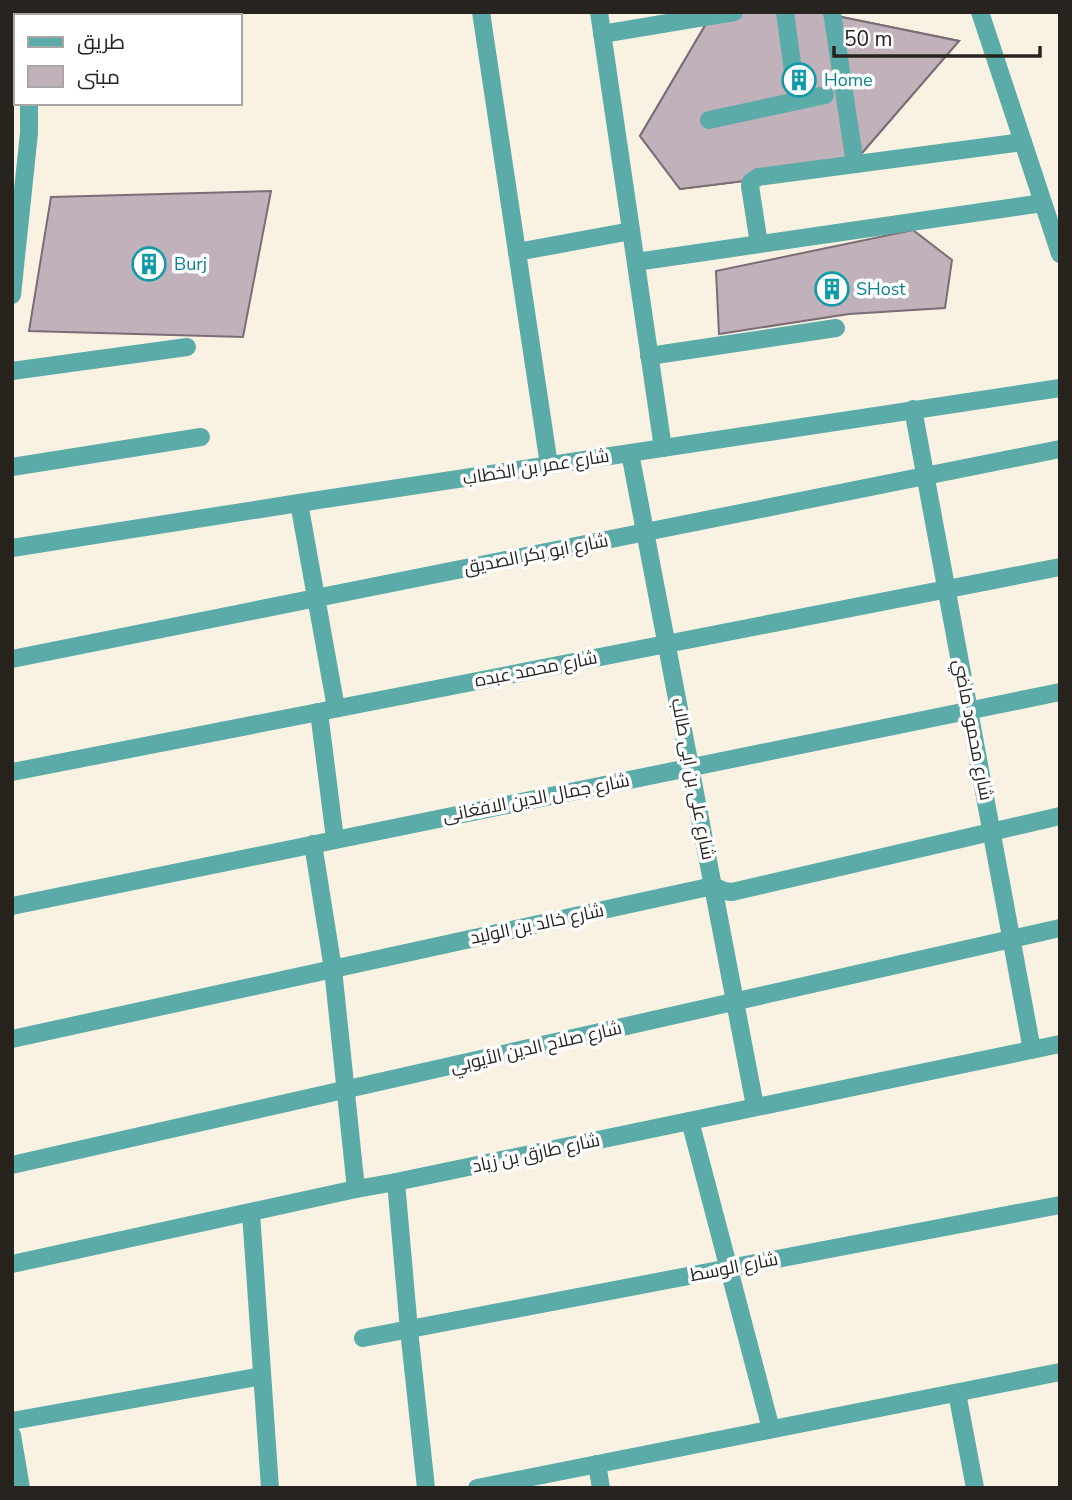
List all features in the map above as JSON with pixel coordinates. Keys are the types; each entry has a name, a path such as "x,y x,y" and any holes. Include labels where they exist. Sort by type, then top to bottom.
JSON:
{"street":[{"path":"481,12 549,465"},
{"path":"599,12 663,448"},
{"path":"602,34 734,12"},
{"path":"785,12 797,101"},
{"path":"832,12 855,164"},
{"path":"980,12 1060,254"},
{"path":"709,120 825,95"},
{"path":"12,295 29,133 29,105"},
{"path":"759,244 750,186 758,177 1023,142"},
{"path":"636,262 1043,203"},
{"path":"517,252 631,231"},
{"path":"649,356 836,328"},
{"path":"12,372 187,347"},
{"name":"شارع عمر بن الخطاب","path":"12,548 1060,388"},
{"name":"شارع محمود ماضي","path":"914,409 1032,1050"},
{"path":"12,467 201,437"},
{"name":"شارع ابو بكر الصديق","path":"12,659 1060,449"},
{"name":"شارع على بن ابى طالب","path":"630,453 755,1106"},
{"path":"299,503 316,598 327,710 335,839"},
{"name":"شارع محمد عبده","path":"12,772 1060,567"},
{"name":"شارع جمال الدين الافغانى","path":"12,906 1060,692"},
{"name":"شارع خالد بن الوليد","path":"12,1039 713,886 732,892 1060,816"},
{"path":"313,844 332,969 356,1189"},
{"name":"شارع صلاح الدين الأيوبي","path":"12,1165 1060,928"},
{"name":"شارع طارق بن زياد","path":"12,1264 356,1189 1060,1044"},
{"path":"690,1121 771,1429"},
{"path":"396,1182 426,1488"},
{"name":"شارع الوسط","path":"363,1338 1060,1205"},
{"path":"251,1213 270,1488"},
{"path":"477,1488 1060,1372"},
{"path":"12,1421 262,1376"},
{"path":"957,1393 975,1488"},
{"path":"12,1435 20,1488"},
{"path":"597,1464 601,1488"}],"building":[{"name":"Home","path":"713,12 817,12 959,41 849,168 680,189 640,136"},
{"name":"Home","path":"713,12 817,12 959,41 849,168 680,189 640,136"},
{"name":"Burj","path":"271,191 243,337 29,331 51,197"},
{"name":"SHost","path":"913,230 952,260 945,308 849,314 719,334 716,271"}],"place":[{"name":"Home","path":"799,80"},
{"name":"Burj","path":"149,264"},
{"name":"SHost","path":"832,289"}]}
